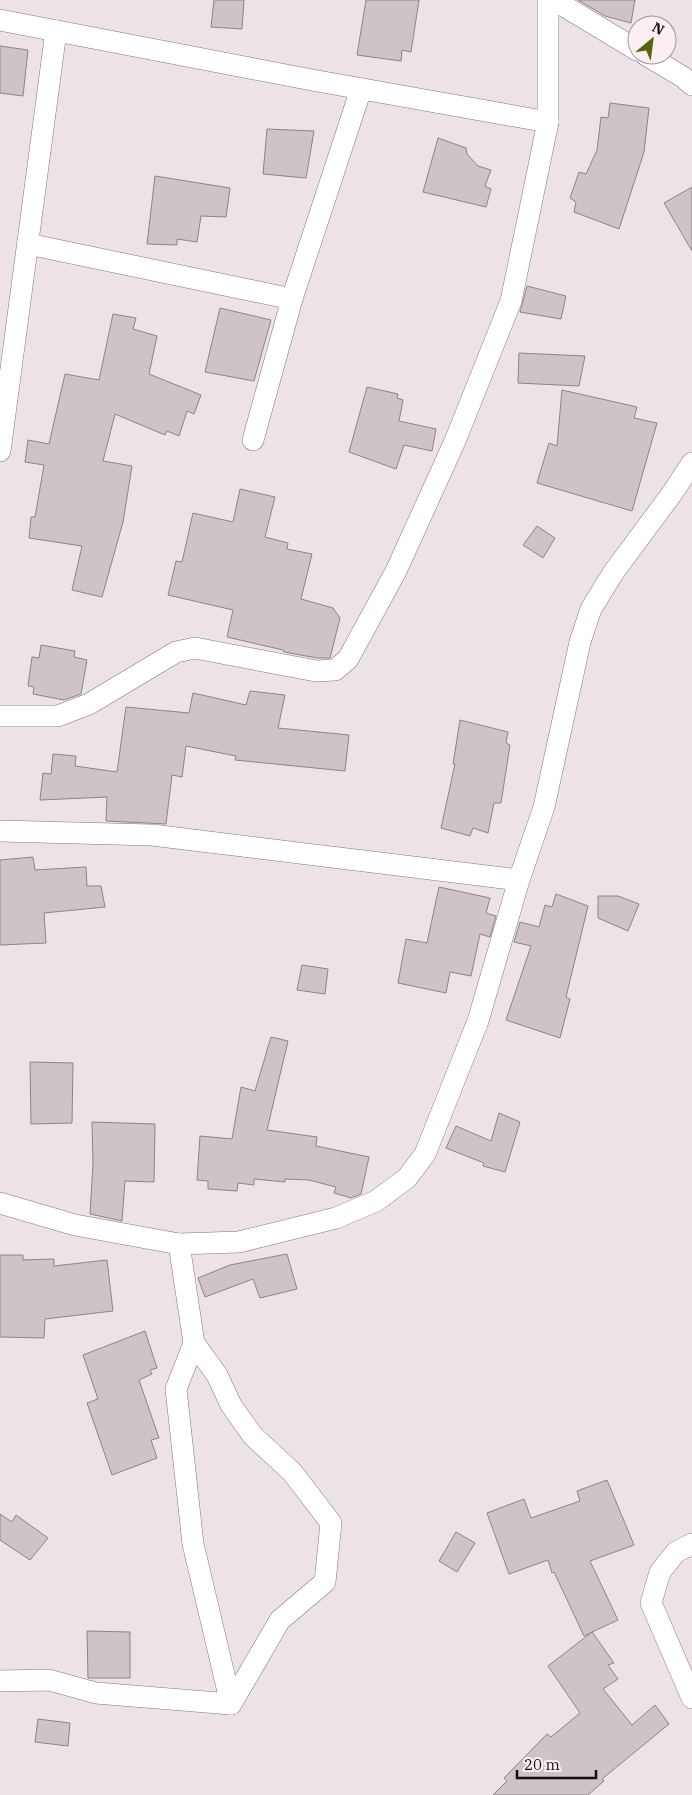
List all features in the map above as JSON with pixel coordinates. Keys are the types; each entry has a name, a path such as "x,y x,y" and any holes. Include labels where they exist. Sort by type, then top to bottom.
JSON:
{"street":[{"path":"0,716 58,716 88,704 176,652 195,648 316,671 335,670 348,659 396,571 455,441 510,301 548,122 548,0"},
{"path":"554,0 627,44"},
{"path":"0,20 361,89 548,122"},
{"path":"0,451 56,31"},
{"path":"662,65 692,85"},
{"path":"253,440 292,299 361,89"},
{"path":"28,244 292,299"},
{"path":"0,1203 75,1225 179,1244 239,1242 336,1218 376,1201 407,1178 425,1154 478,1021 519,880 544,807 580,642 591,609 613,573 692,463"},
{"path":"0,831 152,835 519,880"},
{"path":"179,1244 194,1343 216,1375 231,1405 253,1436 292,1472 331,1523 325,1582 280,1620 231,1704"},
{"path":"194,1343 176,1389 193,1544 231,1704"},
{"path":"692,1544 676,1552 660,1572 651,1603 692,1698"},
{"path":"0,1681 49,1680 96,1693 231,1704"}],"building":[{"path":"214,0 244,0 242,29 211,27"},
{"path":"366,0 419,0 411,52 402,50 401,61 357,55"},
{"path":"578,0 635,0 632,15 627,15 627,22 605,16"},
{"path":"0,46 28,50 23,96 0,93"},
{"path":"610,103 649,108 644,152 619,229 574,212 576,202 570,198 579,172 586,174 597,150 601,117 608,118"},
{"path":"267,129 314,131 306,178 263,174"},
{"path":"438,138 466,148 467,154 478,166 491,170 485,186 491,189 486,207 423,192"},
{"path":"155,176 230,188 226,217 201,216 197,242 177,239 177,245 147,244"},
{"path":"692,187 692,251 664,203"},
{"path":"527,286 566,296 561,319 520,312"},
{"path":"220,308 271,320 254,381 205,372"},
{"path":"113,314 136,318 133,329 157,336 149,374 201,395 194,414 187,411 179,436 167,431 165,435 115,414 103,461 132,466 123,522 102,597 72,590 82,546 29,538 31,517 35,517 44,465 25,462 28,440 49,444 65,374 99,380"},
{"path":"519,353 585,356 579,386 518,383"},
{"path":"367,387 398,394 397,398 403,400 399,421 436,429 432,451 404,445 396,469 349,452"},
{"path":"562,390 637,407 634,418 657,423 632,511 537,483 549,443 557,446"},
{"path":"240,489 275,497 265,537 288,543 287,549 312,554 301,599 333,608 340,618 330,658 317,658 284,652 283,650 227,637 233,610 168,595 176,561 182,562 193,513 233,522"},
{"path":"537,526 555,538 543,558 523,545"},
{"path":"41,645 75,651 74,657 87,660 81,694 64,700 33,694 34,687 28,686 32,657 39,658"},
{"path":"250,691 285,695 278,728 349,735 345,771 235,760 236,756 186,746 182,777 172,775 166,824 106,821 107,797 40,800 43,773 51,774 53,754 76,756 75,766 117,772 126,707 189,713 193,693 246,705"},
{"path":"460,720 508,732 506,743 510,745 501,803 494,803 488,833 473,828 470,836 441,828 455,764 453,764"},
{"path":"33,857 35,870 86,867 87,886 101,886 105,907 44,913 46,943 0,945 0,860"},
{"path":"439,887 490,898 486,913 496,916 490,937 480,934 471,976 450,972 446,993 398,983 406,939 427,943"},
{"path":"556,894 588,906 566,997 570,999 560,1038 506,1020 531,946 514,942 520,922 539,927 545,905 552,907"},
{"path":"598,896 618,896 639,904 628,931 598,918"},
{"path":"302,965 328,969 325,994 297,990"},
{"path":"271,1037 288,1041 267,1130 317,1137 316,1146 369,1157 361,1194 351,1198 334,1193 336,1187 309,1180 285,1179 285,1182 254,1179 254,1185 238,1183 237,1191 208,1189 208,1181 197,1180 200,1136 232,1139 241,1087 255,1091"},
{"path":"30,1062 73,1063 72,1123 31,1124"},
{"path":"499,1113 520,1122 505,1172 483,1166 484,1163 446,1148 456,1126 491,1141"},
{"path":"92,1122 155,1124 154,1182 125,1181 122,1221 90,1214 93,1163"},
{"path":"287,1254 297,1289 260,1298 253,1279 205,1297 198,1278 230,1265"},
{"path":"0,1255 23,1255 23,1260 54,1259 54,1266 107,1260 113,1311 45,1319 44,1338 0,1337"},
{"path":"145,1331 157,1368 150,1370 152,1374 139,1380 159,1438 151,1440 157,1458 112,1475 87,1403 98,1399 83,1355"},
{"path":"607,1480 634,1545 590,1561 618,1620 584,1636 554,1572 552,1573 548,1560 509,1574 487,1513 524,1499 531,1518 580,1501 577,1491"},
{"path":"0,1514 12,1522 16,1515 48,1538 30,1560 0,1540"},
{"path":"456,1532 475,1543 457,1572 439,1561"},
{"path":"87,1631 130,1632 130,1678 88,1678"},
{"path":"592,1632 614,1663 608,1665 618,1679 603,1689 632,1725 655,1705 669,1724 602,1779 604,1781 588,1795 493,1795 507,1781 504,1778 547,1734 551,1737 580,1713 548,1666"},
{"path":"38,1719 70,1723 68,1746 35,1742"}]}
